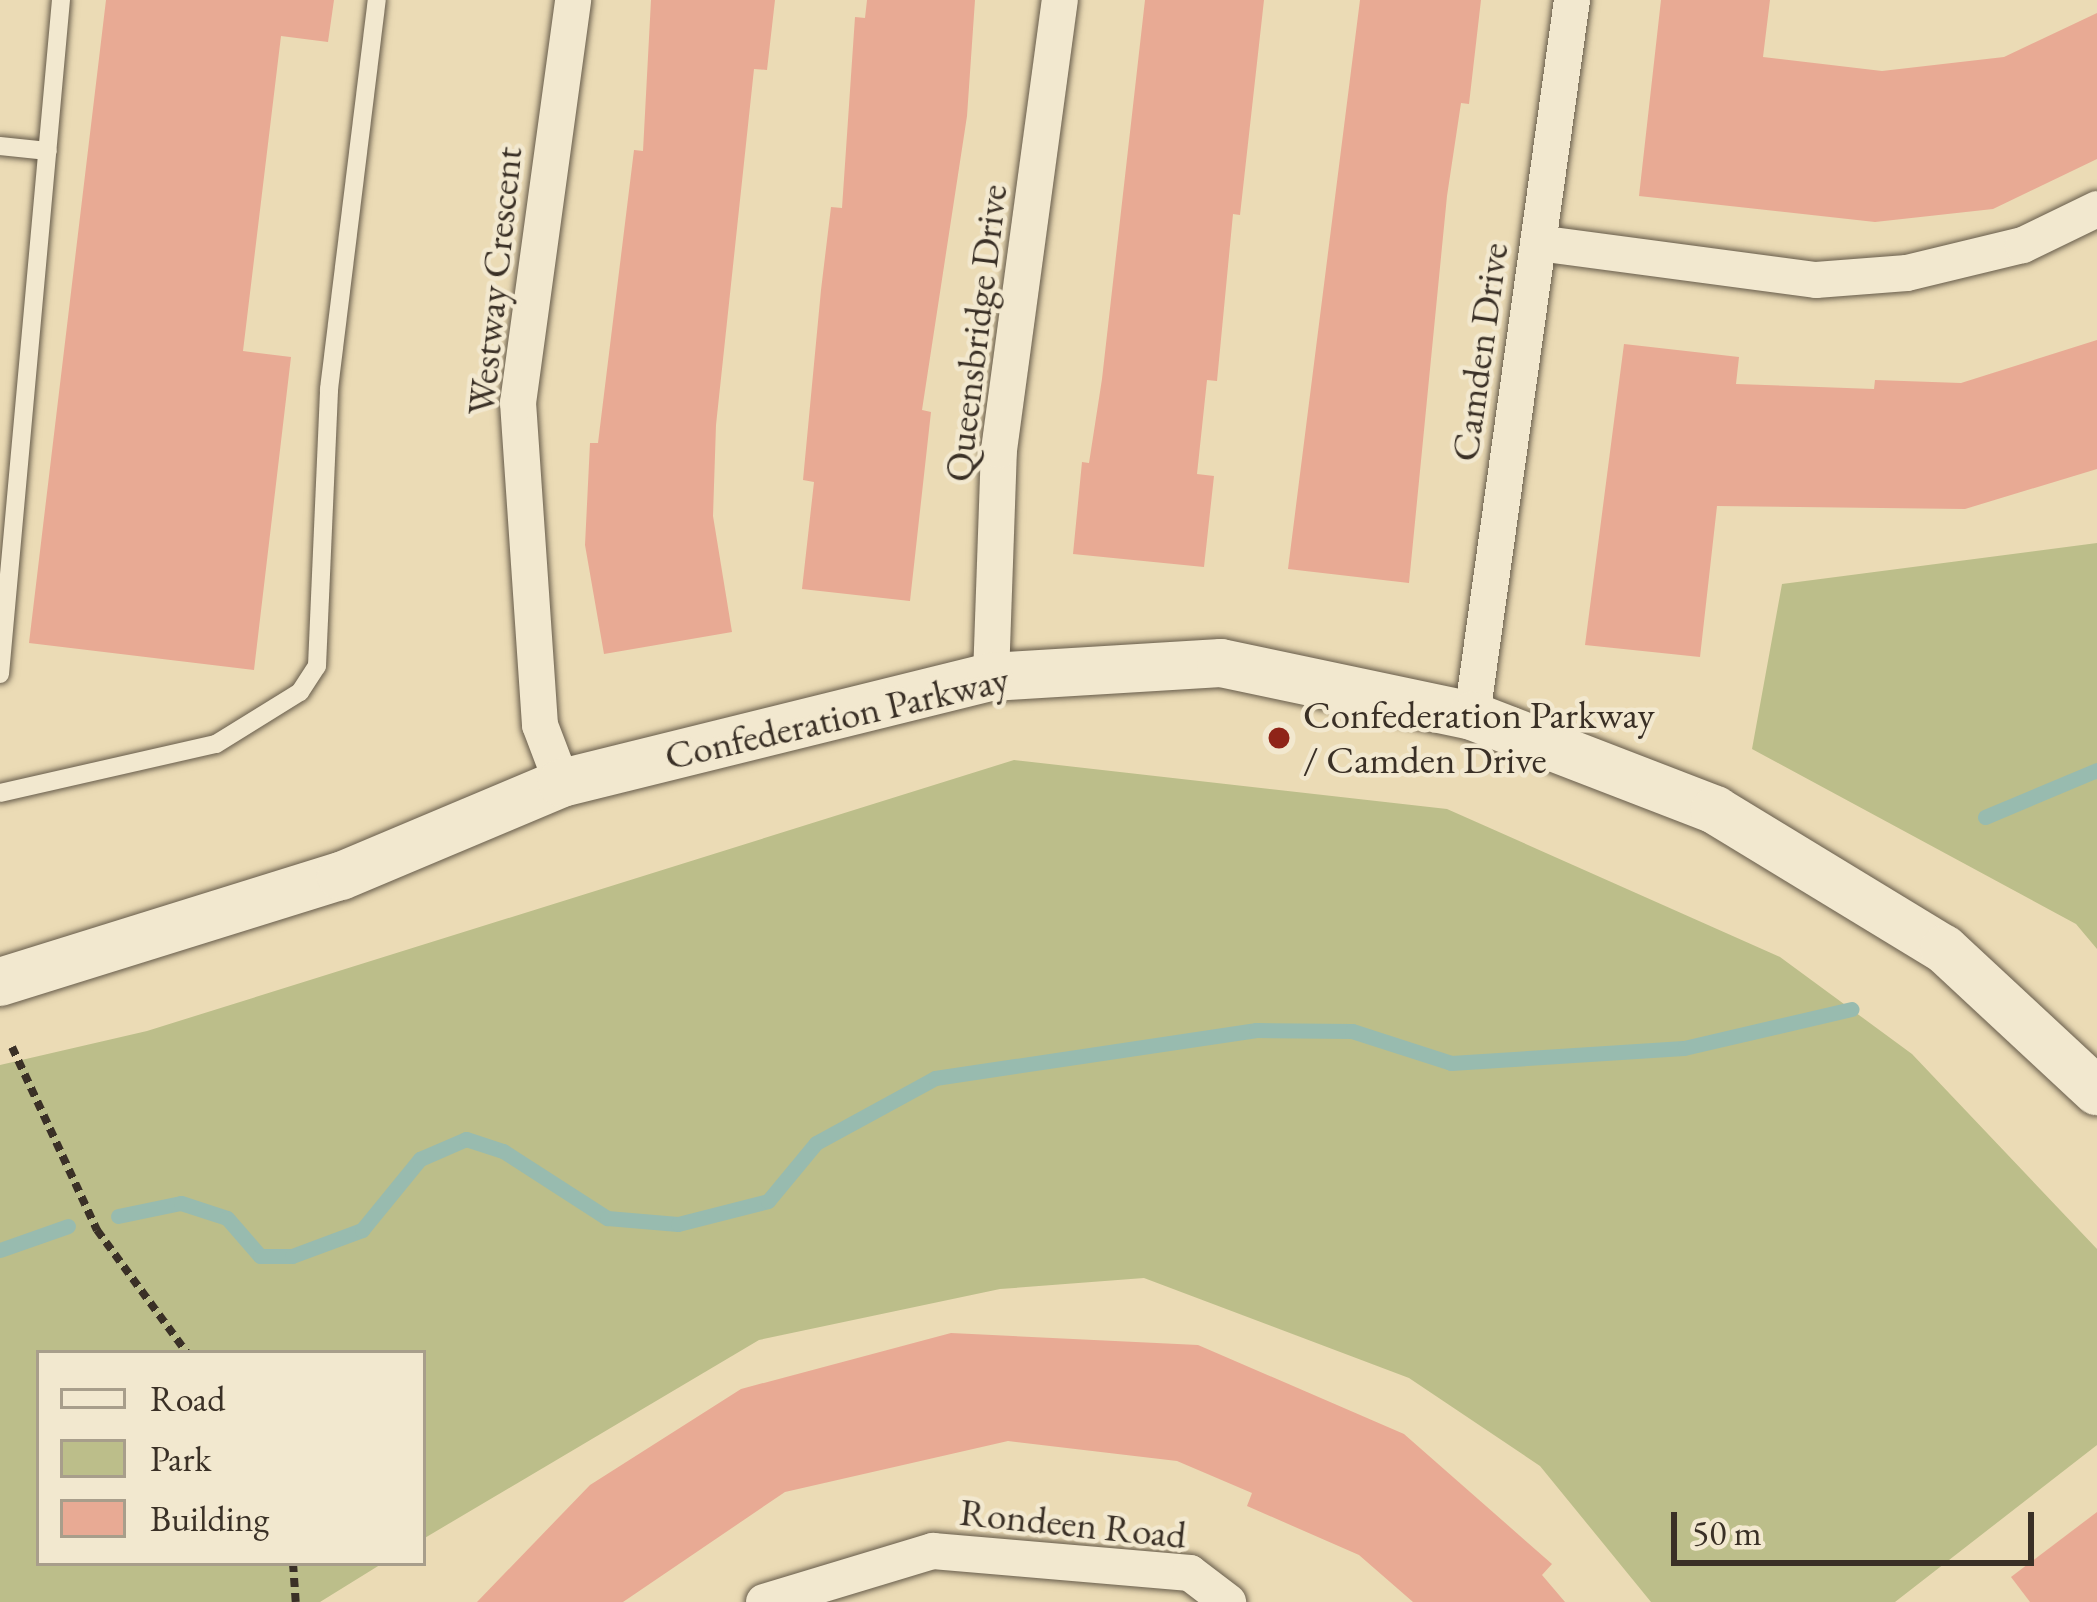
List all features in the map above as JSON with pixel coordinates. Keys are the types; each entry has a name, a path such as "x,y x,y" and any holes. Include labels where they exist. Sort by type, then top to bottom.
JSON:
{"street":[{"name":"Westway Crescent","path":"562,783 540,725 518,403 573,0"},
{"name":"Queensbridge Drive","path":"991,677 999,450 1060,0"},
{"name":"Camden Drive","path":"1472,716 1573,0"},
{"path":"1538,244 1816,280 1907,273 2024,245 2097,209"},
{"name":"Confederation Parkway","path":"2,975 341,875 562,783 991,677 1221,663 1472,716 1715,810 1944,949 2097,1091"},
{"name":"Rondeen Road","path":"764,1602 933,1551 1190,1573 1228,1602"}],"lane":[{"path":"0,674 62,0"},
{"path":"0,794 216,744 300,692 317,666 329,389 377,0"},
{"path":"0,146 48,151"}],"path":[{"path":"12,1047 97,1230 185,1350"},
{"path":"293,1566 296,1602"}],"green space":[{"path":"2097,543 2097,949 2076,924 1752,749 1782,584"},
{"path":"1014,760 1447,809 1780,957 1912,1054 2097,1249 2097,1445 1895,1602 1651,1602 1540,1466 1409,1378 1144,1278 1000,1289 759,1340 426,1537 426,1350 36,1350 36,1566 378,1566 320,1602 0,1602 0,1065 147,1031"}],"building":[{"path":"106,0 334,0 328,42 281,36 243,351 291,357 254,670 29,643"},
{"path":"651,0 775,0 767,70 754,69 716,425 713,516 732,632 604,654 585,545 590,443 598,443 634,150 643,151"},
{"path":"867,0 975,0 967,116 922,410 931,412 910,601 802,589 814,482 803,480 821,290 831,207 842,208 855,17 865,18"},
{"path":"1145,0 1264,0 1240,215 1233,214 1217,381 1207,380 1197,474 1214,476 1204,567 1073,554 1082,462 1089,463 1102,379"},
{"path":"1360,0 1481,0 1469,104 1461,103 1447,196 1409,583 1288,569"},
{"path":"1661,0 1770,0 1763,57 1882,71 2004,57 2097,13 2097,159 1993,209 1875,222 1639,196"},
{"path":"2097,340 2097,469 1965,509 1717,506 1700,657 1585,645 1624,344 1739,357 1736,384 1874,389 1875,380 1961,383"},
{"path":"951,1333 1198,1345 1404,1434 1552,1564 1542,1575 1565,1602 1413,1602 1359,1555 1247,1506 1252,1493 1177,1461 1008,1441 785,1492 623,1602 477,1602 590,1485 741,1389"},
{"path":"2097,1512 2097,1602 2030,1602 2011,1577"}],"waterway":[{"path":"1985,817 2097,770"},
{"path":"118,1216 181,1203 227,1218 260,1256 292,1256 362,1230 420,1159 466,1139 503,1151 607,1218 678,1224 768,1201 816,1143 935,1078 1256,1030 1352,1031 1451,1063 1684,1048 1852,1009"},
{"path":"0,1250 68,1226"}],"place":[{"name":"Confederation Parkway / Camden Drive","path":"1279,738"}]}
